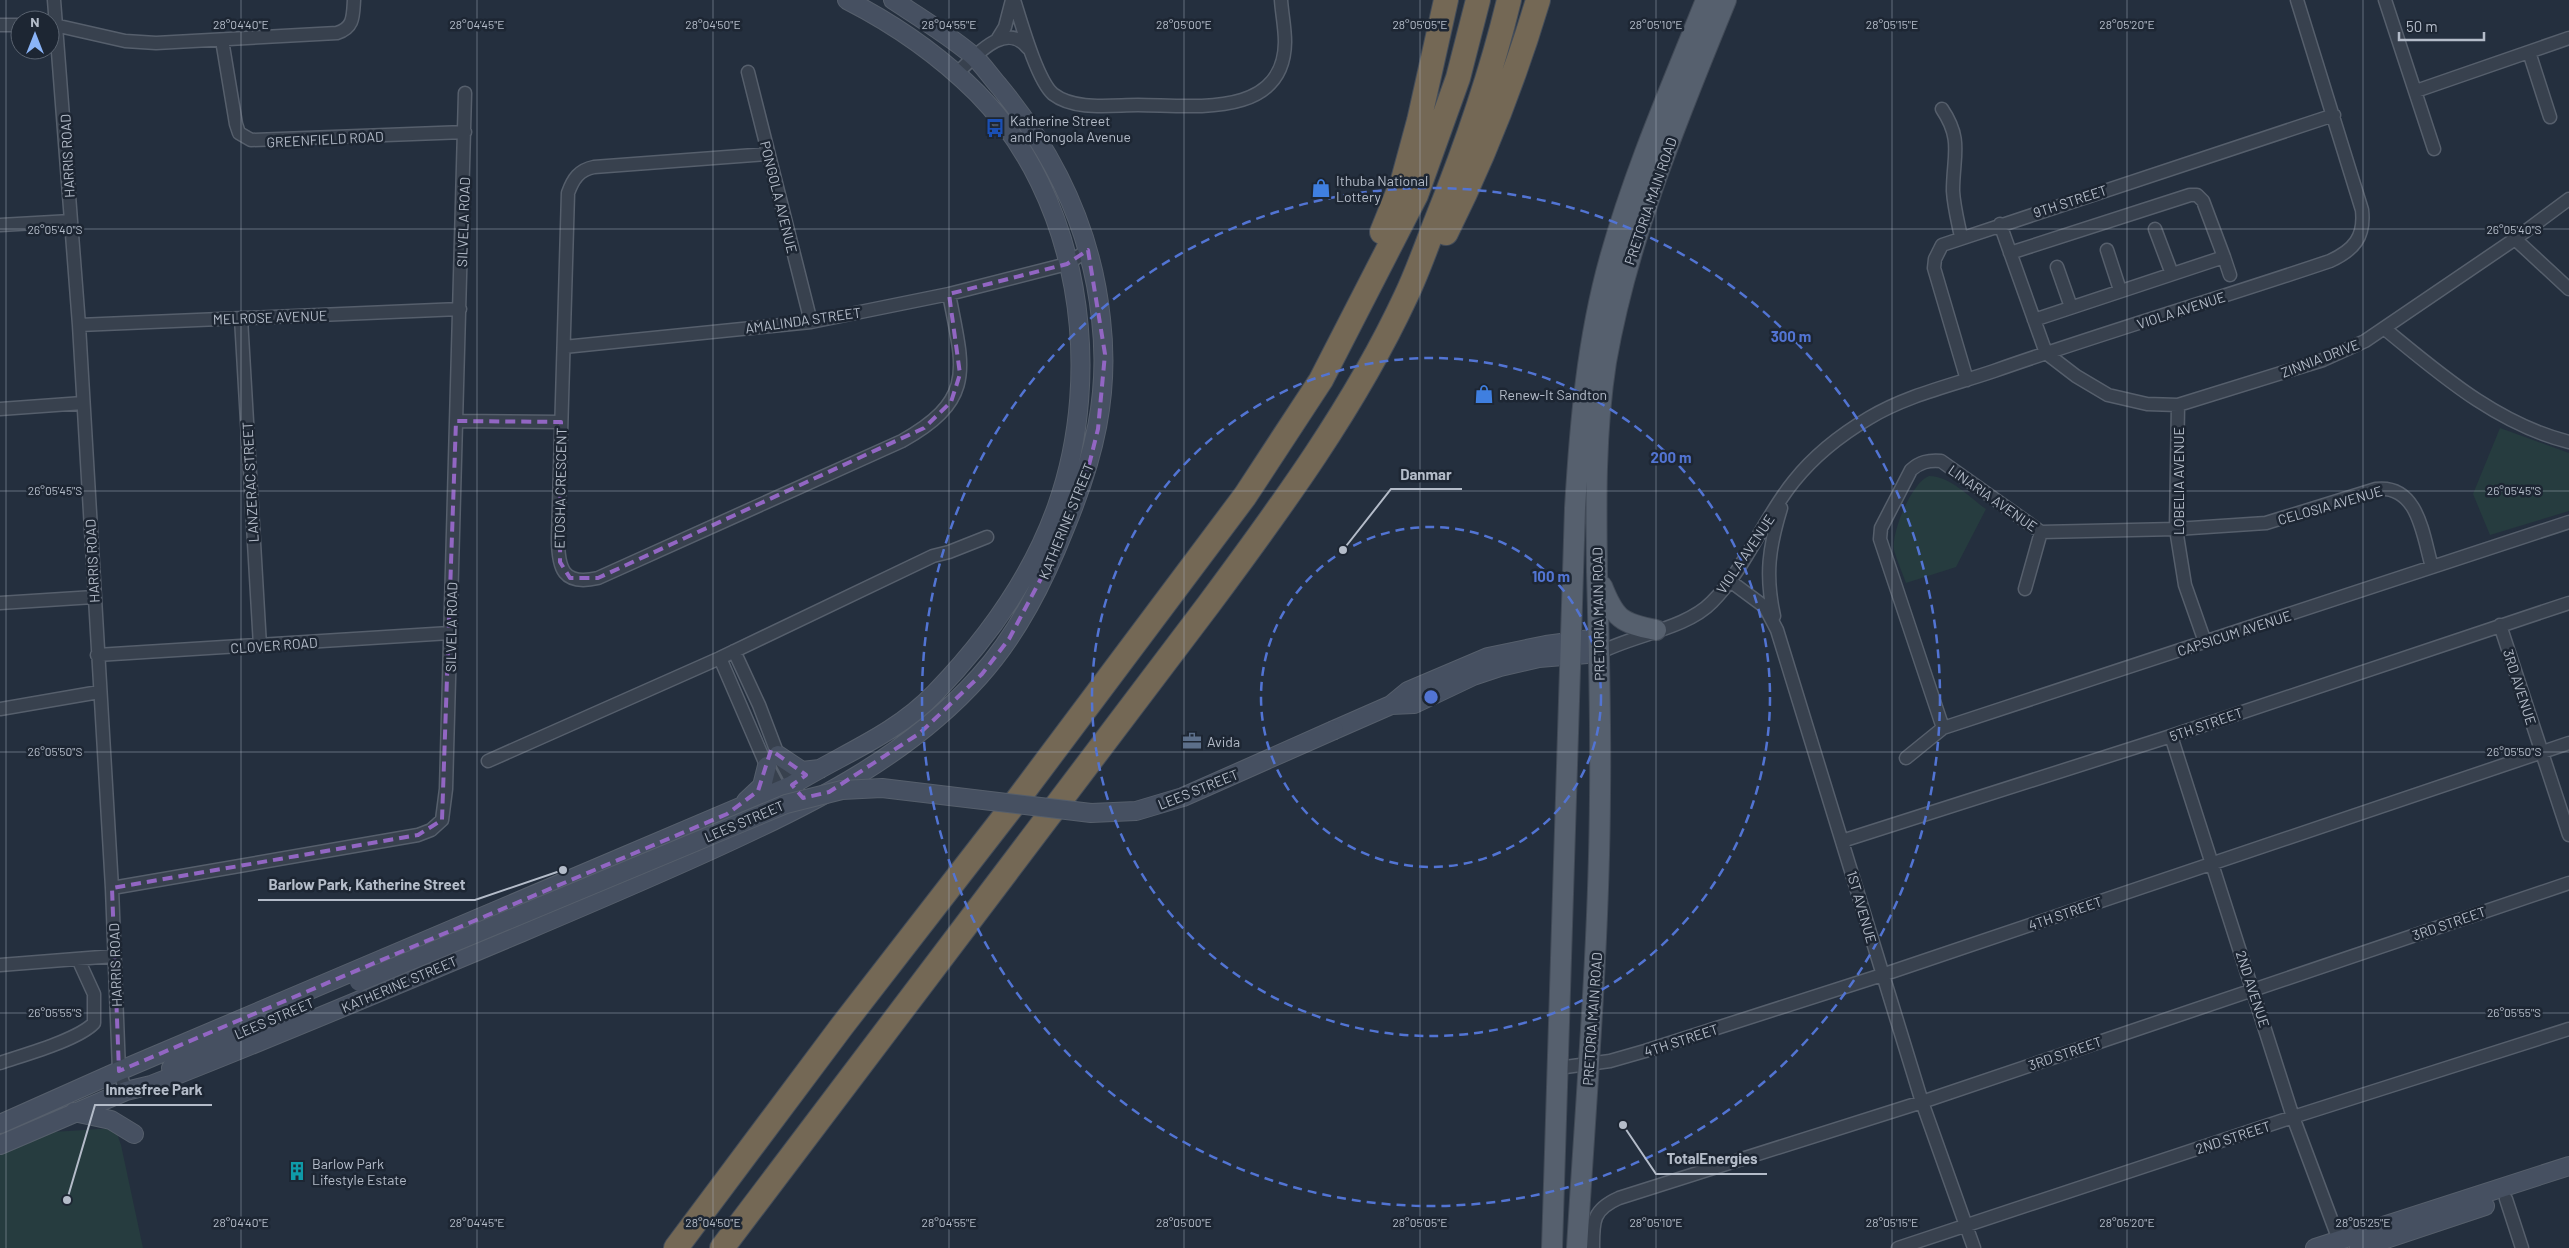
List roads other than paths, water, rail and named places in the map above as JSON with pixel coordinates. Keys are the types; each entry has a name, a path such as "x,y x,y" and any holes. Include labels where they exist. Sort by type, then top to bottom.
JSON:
{"highway":[{"path":"1355,316 1356,293 1403,180 1430,75 1446,0"},
{"path":"676,1248 842,1026 1018,799 1245,496 1321,380 1416,195 1458,78 1478,0"},
{"path":"722,1248 868,1052 962,934 1262,531 1357,387 1407,295 1464,152 1486,85 1509,0"},
{"path":"1407,295 1427,270 1463,200 1497,115 1538,0"}],"main road":[{"name":"KATHERINE STREET","path":"0,1124 120,1071 786,789 875,739 933,695 994,624 1019,586 1046,535 1058,504 1069,461 1080,394 1081,353 1078,314 1067,264 1058,226 1030,167 987,105 956,74 895,27 847,0"},
{"name":"KATHERINE STREET","path":"0,1144 126,1091 160,1082 372,996 657,875 801,808 884,760 920,733 982,674 1009,639 1033,598 1075,505 1089,465 1098,429 1105,354 1100,308 1088,250 1064,186 1038,138 975,57 893,0"},
{"name":"PRETORIA MAIN ROAD","path":"1552,1248 1575,508 1581,409 1595,319 1623,214 1706,0"},
{"name":"PRETORIA MAIN ROAD","path":"1577,1248 1598,938 1605,645 1597,572 1596,521 1599,418 1616,310 1629,256 1645,205 1726,0"},
{"path":"1597,572 1608,602 1620,619 1630,624 1656,630"},
{"name":"LEES STREET","path":"126,1091 215,1043 786,804 814,795 842,790 882,788 1091,813 1136,811 1183,797 1391,705 1408,691 1488,657 1512,651 1571,649 1605,645"},
{"path":"727,814 758,791 772,760 802,771 822,768"},
{"path":"74,1112 112,1120 134,1134"},
{"path":"2315,1248 2569,1166"},
{"path":"2359,1248 2569,1178"}],"street":[{"path":"60,25 125,41 156,43 337,34 349,29 352,23 354,0"},
{"path":"956,74 997,40 1005,27 1013,0"},
{"path":"1013,0 1030,50 1048,88 1061,99 1071,103 1104,105 1234,104 1260,91 1277,72 1285,43 1281,0"},
{"name":"VIOLA AVENUE","path":"1605,645 1656,630 1702,611 1712,603 1730,580 1794,482 1826,449 1870,417 1922,395 2330,261 2357,244 2362,231 2362,210 2297,0"},
{"path":"2386,0 2434,149"},
{"path":"997,40 1015,37 1022,40 1030,50"},
{"path":"2416,91 2569,38"},
{"name":"GREENFIELD ROAD","path":"222,40 236,124 239,133 251,140 465,132"},
{"path":"2529,52 2550,117"},
{"name":"HARRIS ROAD","path":"56,60 79,325 99,692 112,888 120,1071 126,1091"},
{"name":"PONGOLA AVENUE","path":"748,72 811,322"},
{"name":"SILVELA ROAD","path":"112,888 418,835 438,826 445,814 465,93"},
{"path":"1942,109 1952,124 1956,140 1953,193 1961,237"},
{"name":"9TH STREET","path":"1967,380 1934,268 1935,259 1942,245 2000,224 2334,116"},
{"name":"ETOSHA CRESCENT","path":"768,154 594,167 578,174 568,193 558,538 560,562 564,573 570,578 589,580 902,441 933,422 951,402 960,374 959,346 949,294"},
{"path":"2010,253 2156,205 2190,195 2197,195 2203,201 2230,274"},
{"name":"ZINNIA DRIVE","path":"2046,353 2076,376 2108,395 2147,404 2178,405 2323,360 2385,329 2515,239 2569,199"},
{"path":"0,225 71,221"},
{"path":"2000,224 2046,353"},
{"path":"2155,229 2172,274"},
{"path":"2515,239 2569,289"},
{"name":"AMALINDA STREET","path":"564,346 811,322 949,294 1067,264 1088,250"},
{"path":"2107,250 2120,290"},
{"path":"2034,320 2224,257"},
{"path":"2057,267 2071,307"},
{"name":"MELROSE AVENUE","path":"79,325 460,309"},
{"name":"LANZERAC STREET","path":"241,318 260,646"},
{"path":"2385,329 2434,369 2494,412 2535,431 2569,442"},
{"path":"0,409 83,404"},
{"name":"LOBELIA AVENUE","path":"2178,405 2176,529 2185,585 2204,642"},
{"path":"456,421 561,422"},
{"name":"LINARIA AVENUE","path":"1943,728 1882,548 1881,534 1886,520 1910,470 1918,463 1930,460 1941,461 2041,532 2176,529"},
{"name":"CELOSIA AVENUE","path":"2176,529 2266,523 2384,488 2399,492 2413,506 2432,567"},
{"name":"VIOLA AVENUE","path":"1777,630 1771,602 1768,567 1773,533 1786,494"},
{"name":"CAPSICUM AVENUE","path":"1906,758 1943,728 2569,522"},
{"path":"2026,589 2041,532"},
{"path":"488,761 720,658 933,556 949,552 987,537"},
{"name":"1ST AVENUE","path":"1730,580 1765,607 1777,630 1922,1102 1974,1248"},
{"path":"0,603 94,597"},
{"name":"5TH STREET","path":"1842,842 2171,736 2569,603"},
{"name":"3RD AVENUE","path":"2500,625 2569,835"},
{"name":"CLOVER ROAD","path":"97,655 450,633"},
{"path":"734,651 759,705 772,760"},
{"path":"720,658 786,789 801,808"},
{"path":"0,709 99,692"},
{"name":"2ND AVENUE","path":"2171,736 2293,1117 2339,1240"},
{"name":"4TH STREET","path":"1558,1068 1588,1065 1645,1052 1882,975 2569,743"},
{"name":"3RD STREET","path":"1593,1248 1596,1216 1602,1208 1619,1198 1922,1102 2569,883"},
{"path":"0,965 114,956"},
{"path":"0,1063 85,1031 94,1023 94,994 78,959"},
{"name":"2ND STREET","path":"1898,1248 2293,1117 2569,1029"},
{"path":"2506,1199 2522,1248"}],"place":[{"name":"Katherine Street and Pongola Avenue","path":"995,128"},
{"name":"Ithuba National Lottery","path":"1321,188"},
{"name":"Renew-It Sandton","path":"1484,394"},
{"name":"Danmar","path":"1343,550"},
{"name":"Avida","path":"1192,741"},
{"name":"Barlow Park, Katherine Street","path":"563,870"},
{"name":"TotalEnergies","path":"1623,1125"},
{"name":"Barlow Park Lifestyle Estate","path":"297,1171"},
{"name":"Innesfree Park","path":"67,1200"}]}
